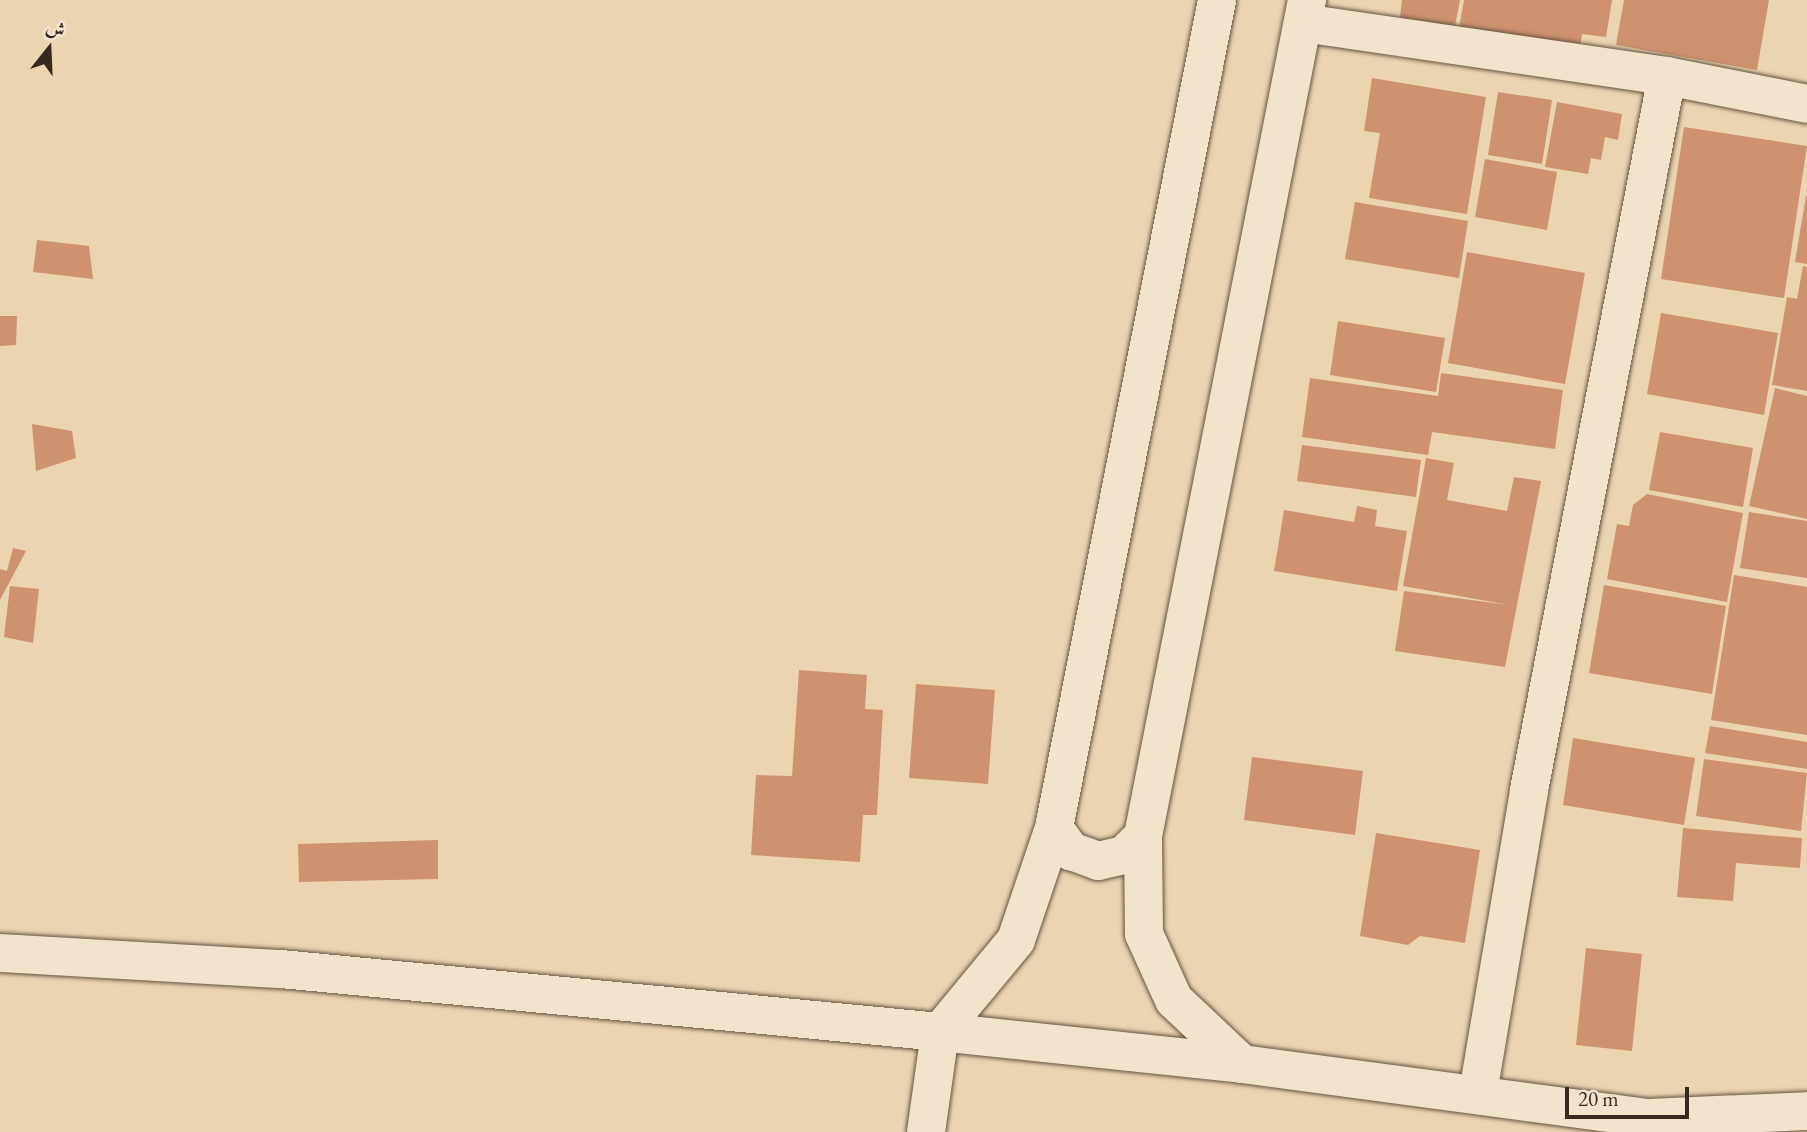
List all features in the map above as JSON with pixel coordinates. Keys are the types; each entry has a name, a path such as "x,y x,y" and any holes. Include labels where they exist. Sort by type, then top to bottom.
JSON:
{"street":[{"path":"926,1132 940,1032 1016,940 1054,828 1217,0"},
{"path":"1242,1063 1174,1000 1144,934 1143,836 1305,11 1807,104"},
{"path":"1478,1093 1531,777 1667,76"},
{"path":"1054,828 1071,851 1098,861 1124,855 1143,836"},
{"path":"0,953 281,969 1242,1063 1478,1093 1649,1125 1807,1111"}],"building":[{"path":"1402,0 1460,0 1455,26 1400,17"},
{"path":"1464,0 1612,0 1606,37 1582,34 1580,47 1459,28"},
{"path":"1624,0 1769,0 1757,70 1616,45"},
{"path":"1372,78 1486,97 1467,214 1369,198 1380,133 1364,131"},
{"path":"1498,92 1552,100 1542,164 1488,155"},
{"path":"1557,102 1622,114 1618,140 1605,137 1601,160 1591,158 1588,174 1545,167"},
{"path":"1684,127 1807,146 1784,298 1661,279"},
{"path":"1485,159 1557,172 1547,230 1475,217"},
{"path":"1807,196 1807,264 1795,262"},
{"path":"1355,202 1468,221 1459,278 1345,259"},
{"path":"37,240 89,246 93,279 33,272"},
{"path":"1467,252 1585,273 1565,384 1448,363"},
{"path":"1803,266 1807,267 1807,391 1772,385 1787,297 1797,299"},
{"path":"1661,313 1778,333 1764,415 1647,394"},
{"path":"0,316 17,316 16,345 0,346"},
{"path":"1338,321 1445,338 1436,392 1330,375"},
{"path":"1441,373 1563,390 1555,449 1432,432 1428,455 1302,437 1310,378 1438,396"},
{"path":"1775,388 1807,396 1807,519 1749,506"},
{"path":"32,424 72,431 76,458 36,471"},
{"path":"1660,432 1753,448 1743,507 1649,490"},
{"path":"1302,445 1421,460 1416,497 1297,481"},
{"path":"1426,458 1454,463 1447,500 1507,511 1514,477 1541,481 1505,667 1395,651 1404,591 1509,605 1403,586"},
{"path":"1647,494 1743,513 1727,602 1607,579 1617,524 1629,526 1633,505"},
{"path":"1357,506 1377,510 1375,526 1407,531 1397,591 1274,571 1284,510 1354,522"},
{"path":"1749,512 1807,521 1807,578 1740,568"},
{"path":"13,548 26,551 0,600 0,569 7,571"},
{"path":"1734,575 1807,587 1807,735 1711,720"},
{"path":"1604,585 1726,606 1712,694 1589,673"},
{"path":"10,586 39,589 33,643 4,637"},
{"path":"799,670 867,675 865,709 883,710 877,815 863,815 860,862 751,855 756,775 792,776"},
{"path":"916,684 995,690 988,784 909,778"},
{"path":"1710,726 1807,742 1807,769 1705,753"},
{"path":"1573,738 1695,758 1684,825 1563,805"},
{"path":"1252,757 1363,771 1355,835 1244,820"},
{"path":"1704,759 1807,773 1801,831 1696,816"},
{"path":"1683,828 1802,838 1800,868 1736,863 1733,901 1677,897"},
{"path":"1376,833 1480,850 1465,943 1420,936 1408,945 1360,936"},
{"path":"438,840 438,879 299,882 298,844"},
{"path":"1586,948 1642,954 1632,1051 1576,1045"}]}
